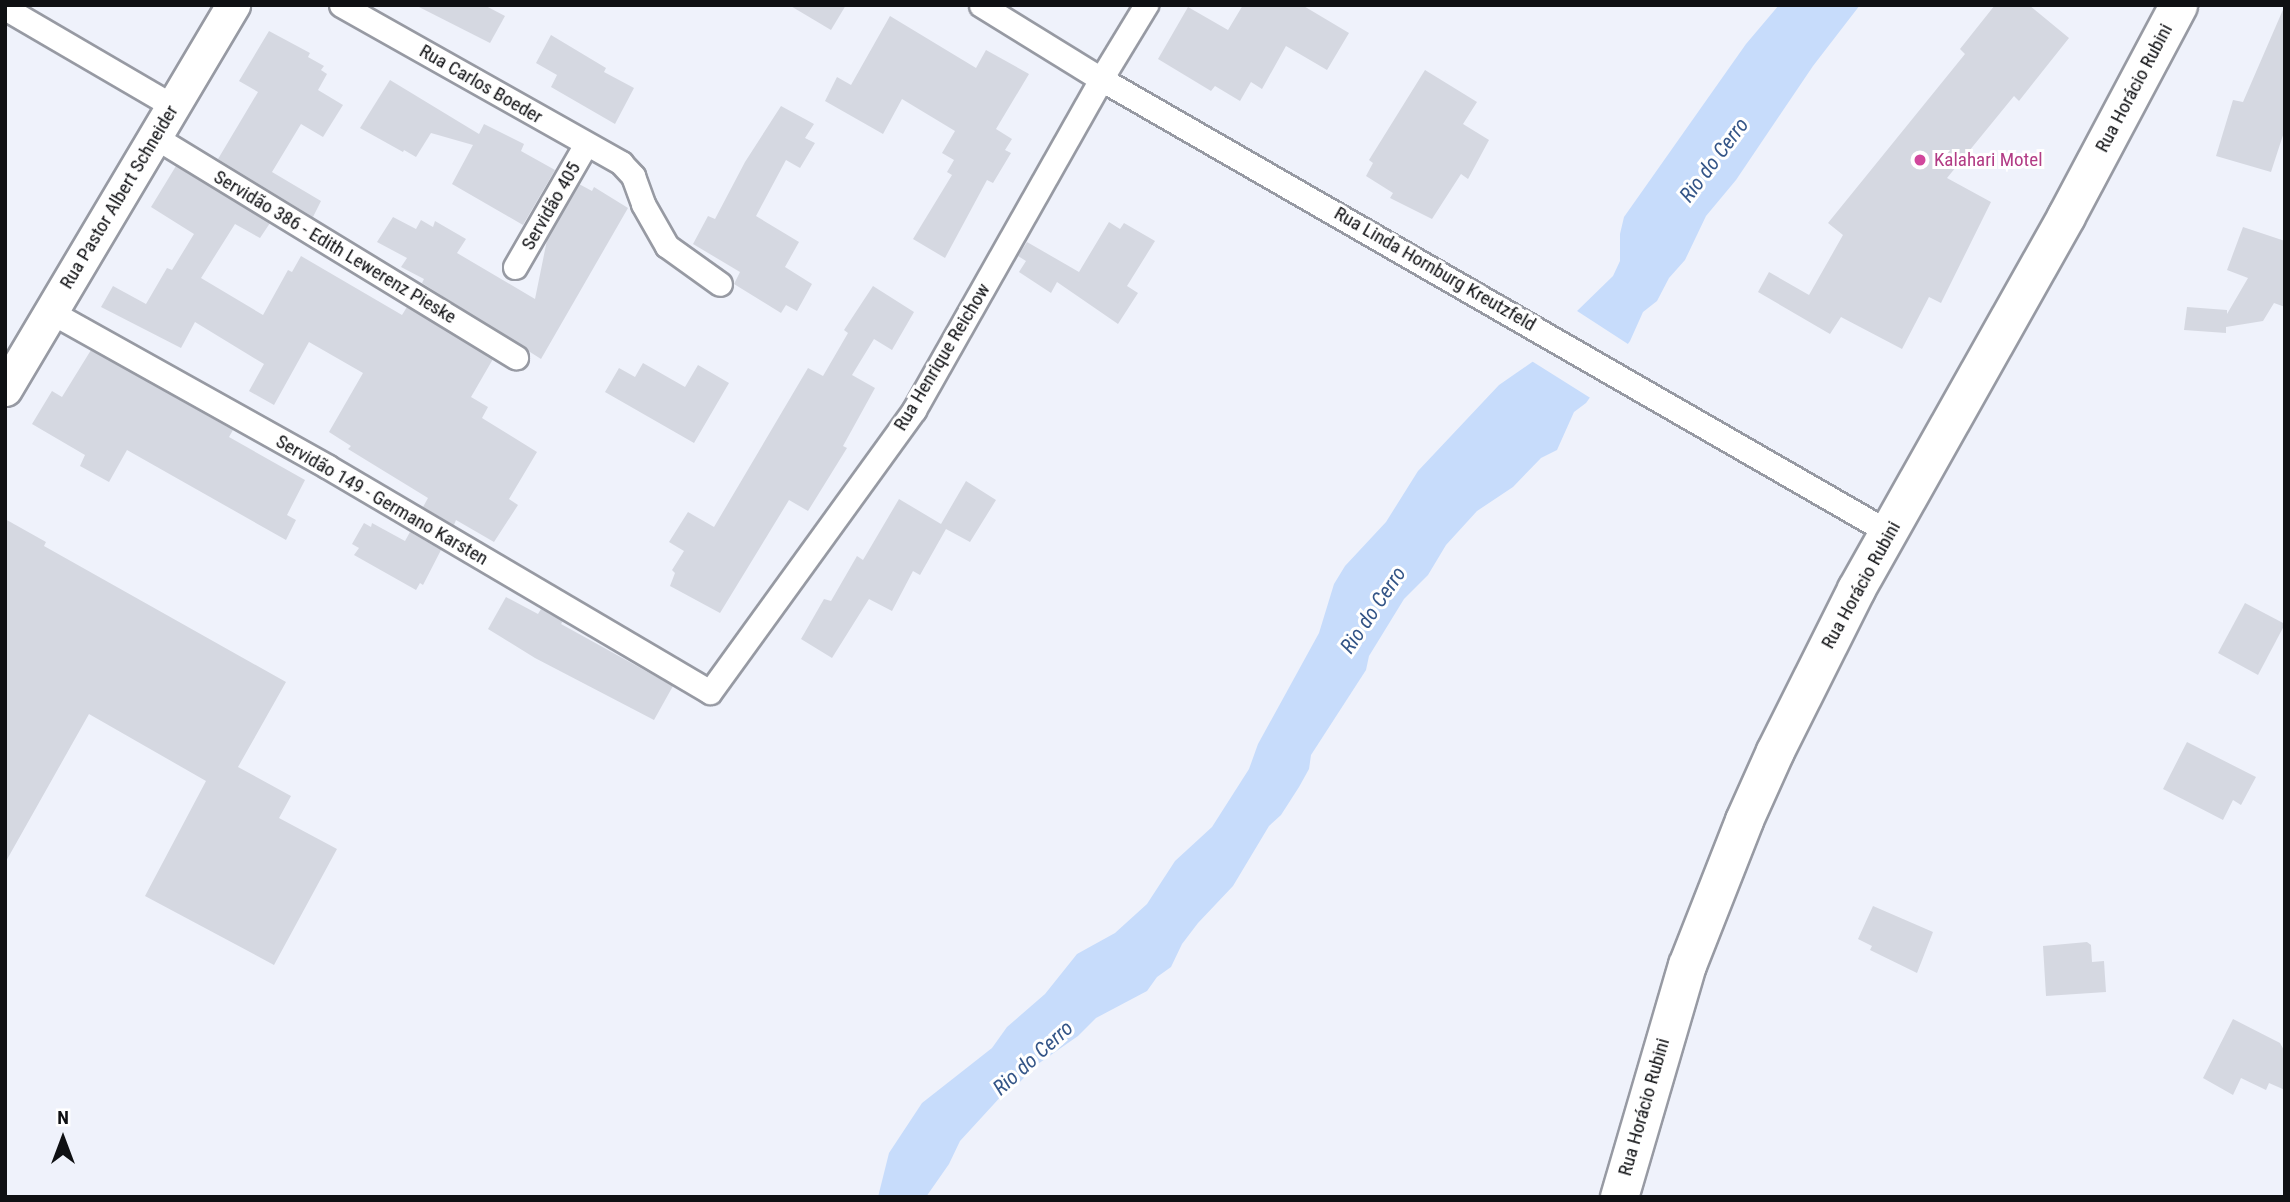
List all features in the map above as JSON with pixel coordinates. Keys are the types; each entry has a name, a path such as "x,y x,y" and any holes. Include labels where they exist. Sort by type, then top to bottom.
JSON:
{"main road":[{"name":"Rua Pastor Albert Schneider","path":"5,389 233,5"},
{"name":"Rua Horácio Rubini","path":"1619,1197 1683,977 1720,878 1814,670 2066,216 2178,5"}],"street":[{"name":"Rua Carlos Boeder","path":"341,5 621,163 633,176 643,204 667,246 720,284"},
{"name":"Rua Linda Hornburg Kreutzfeld","path":"981,5 1101,79 1461,283 1703,428 1890,533"},
{"name":"Rua Henrique Reichow","path":"710,692 914,410 1101,79 1146,5"},
{"path":"5,8 173,106"},
{"name":"Servidão 386 - Edith Lewerenz Pieske","path":"155,137 516,357"},
{"name":"Servidão 405","path":"515,267 586,144"},
{"name":"Servidão 149 - Germano Karsten","path":"51,312 328,467 710,692"}],"water":[{"name":"Rio do Cerro","path":"1779,5 1860,5 1813,66 1736,180 1706,216 1685,260 1669,278 1657,301 1643,312 1630,341 1586,403 1574,412 1557,450 1541,458 1513,487 1477,511 1446,545 1428,575 1404,599 1369,656 1366,670 1311,755 1309,769 1299,787 1281,815 1269,826 1233,886 1198,923 1182,944 1171,967 1157,977 1147,991 1096,1018 1078,1036 1035,1066 1018,1084 1004,1093 960,1141 949,1164 926,1197 878,1197 889,1153 922,1103 992,1048 1007,1027 1045,994 1077,954 1115,933 1147,904 1175,861 1212,827 1249,769 1258,744 1319,633 1334,584 1345,566 1386,522 1418,471 1499,385 1556,342 1575,313 1613,276 1620,261 1620,234 1624,217 1746,44"}],"pier":[{"path":"1574,309 1631,346 1592,399 1530,360 1562,329"}],"building":[{"path":"415,5 484,5 505,16 490,43"},
{"path":"789,5 846,5 831,30"},
{"path":"1243,5 1302,5 1349,33 1327,70 1286,46 1262,89 1251,82 1240,101 1215,86 1211,91 1158,59 1188,7 1228,30"},
{"path":"1995,5 2029,5 2069,38 2019,101 2014,96 1947,178 1991,202 1941,303 1929,297 1902,349 1841,317 1830,334 1758,292 1769,272 1809,295 1843,235 1828,223 1965,54 1960,49"},
{"path":"2285,5 2285,129 2271,172 2216,156 2233,100 2243,102"},
{"path":"890,16 976,68 986,50 1029,74 996,129 1012,139 1005,150 1011,153 993,183 987,180 945,258 913,239 952,175 947,172 954,160 942,153 955,131 902,99 883,134 825,101 837,77 851,85"},
{"path":"269,31 310,53 308,57 324,66 321,70 327,74 318,90 343,105 323,137 301,124 272,172 321,201 313,217 218,159 258,92 239,81"},
{"path":"551,35 606,68 604,72 634,88 615,124 551,87 557,75 536,63"},
{"path":"1425,70 1477,102 1463,124 1489,140 1468,179 1461,174 1432,219 1390,198 1393,193 1366,176 1373,163 1369,160"},
{"path":"390,80 479,134 484,124 524,144 521,151 555,170 523,225 452,184 473,145 431,133 416,157 360,128"},
{"path":"781,106 814,124 805,138 815,143 800,168 786,160 756,216 799,242 785,267 812,284 797,311 786,305 781,313 734,284 740,272 693,244 708,216 715,219 745,162"},
{"path":"176,166 270,223 260,238 235,224 201,278 263,315 288,270 292,272 301,256 402,315 407,307 493,359 471,397 488,407 482,418 537,452 509,499 518,505 494,542 456,520 454,525 423,507 428,498 348,449 351,446 329,432 363,373 309,342 274,405 249,391 264,364 195,322 181,348 101,307 113,286 146,304 167,268 172,270 194,234 151,207"},
{"path":"579,184 592,191 594,187 628,208 541,359 422,283 424,279 401,267 407,258 377,242 393,217 416,229 421,220 433,227 435,221 466,239 457,253 535,299 547,240"},
{"path":"1109,222 1120,229 1124,223 1155,241 1127,286 1138,293 1118,324 1057,282 1051,293 1019,272 1026,261 1018,256 1027,242 1079,272"},
{"path":"2243,227 2285,241 2285,307 2274,303 2263,321 2226,327 2226,333 2184,330 2187,307 2227,310 2227,314 2248,278 2227,270"},
{"path":"873,286 914,312 892,350 874,339 852,375 875,388 843,446 847,448 808,511 789,500 720,613 670,586 675,573 672,570 684,551 669,542 688,512 714,527 808,368 823,376 848,333 844,330"},
{"path":"91,350 233,430 229,437 305,480 287,515 296,520 286,540 127,450 109,482 80,466 85,455 32,424 52,391 62,397"},
{"path":"643,363 685,387 698,365 729,383 694,443 605,392 619,368 635,377"},
{"path":"966,481 996,500 970,542 946,529 920,575 913,571 892,611 869,599 832,658 801,639 824,599 831,601 857,556 863,560 899,499 941,524"},
{"path":"5,519 46,542 44,546 286,682 238,767 291,796 279,818 337,849 274,965 145,896 206,781 89,714 5,863"},
{"path":"364,523 371,527 372,523 405,541 410,532 441,550 423,585 420,583 416,590 354,555 359,548 352,544"},
{"path":"506,597 538,614 541,609 563,621 561,624 673,686 654,720 535,658 488,629"},
{"path":"2245,603 2285,624 2258,675 2218,653"},
{"path":"2187,742 2256,777 2241,805 2233,800 2223,820 2163,789"},
{"path":"1873,906 1933,932 1917,973 1870,950 1872,946 1858,939"},
{"path":"2087,942 2091,945 2092,962 2104,961 2106,992 2046,996 2043,946"},
{"path":"2233,1019 2280,1043 2285,1052 2285,1090 2269,1083 2266,1090 2241,1078 2233,1095 2203,1078"}],"place":[{"name":"Kalahari Motel","path":"1920,160"}]}
